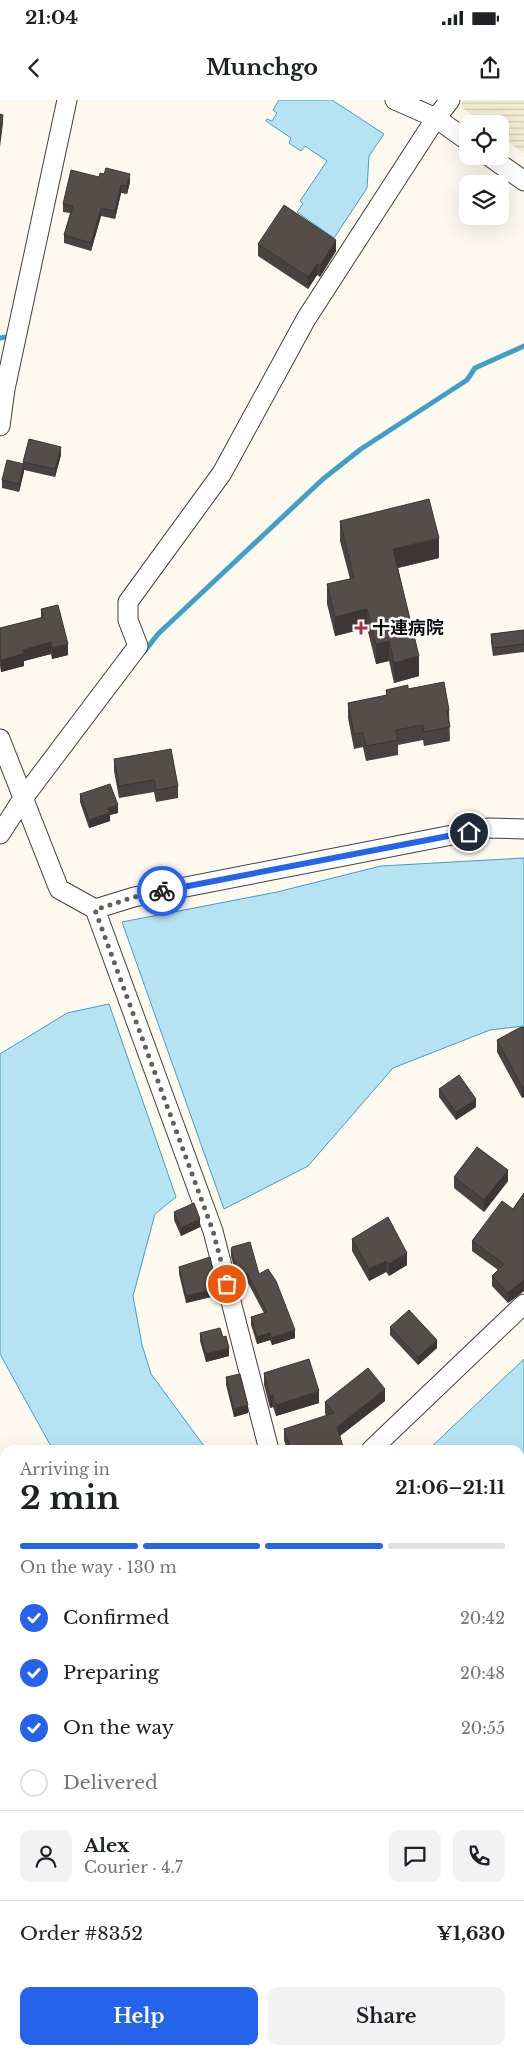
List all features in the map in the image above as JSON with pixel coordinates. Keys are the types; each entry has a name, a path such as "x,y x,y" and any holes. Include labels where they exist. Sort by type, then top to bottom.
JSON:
{"street":[{"path":"0,426 5,389 67,100"},
{"path":"396,100 436,118 459,135"},
{"path":"0,834 24,796 138,646 128,620 128,602 222,473 306,319 436,118 450,100"},
{"path":"502,165 524,181"},
{"path":"0,739 59,889 95,910 213,1231 268,1445"},
{"path":"95,910 134,897 488,828 524,830"},
{"path":"376,1445 524,1304"}],"shaded area":[{"path":"464,100 524,100 524,153 509,142 509,115 472,115 459,106"}],"water":[{"path":"279,100 332,100 384,134 369,156 367,188 334,238 297,212 303,204 300,201 327,161 305,146 301,151 289,143 291,138 266,121 267,119 272,121 277,113 273,110"},
{"path":"524,858 524,1026 490,1030 393,1068 308,1166 224,1209 122,922 277,892 381,866"},
{"path":"109,1004 176,1197 155,1214 133,1296 142,1345 151,1374 203,1445 50,1445 0,1354 0,1054 67,1013"},
{"path":"524,1359 524,1445 433,1445"}],"building":[{"path":"0,114 3,115 0,139"},
{"path":"106,168 130,174 127,186 121,185 115,211 101,208 91,243 64,235 73,206 63,204 71,170 99,177 100,173 104,174"},
{"path":"284,205 336,240 320,266 317,264 308,277 258,244"},
{"path":"29,439 61,447 55,469 23,462"},
{"path":"7,460 24,464 19,484 2,480"},
{"path":"429,499 439,538 393,549 419,656 394,663 389,641 376,644 367,609 335,617 327,584 354,578 340,521"},
{"path":"58,605 68,644 52,648 51,642 23,650 24,654 1,660 0,628 44,617 41,609"},
{"path":"524,630 524,644 493,648 491,634"},
{"path":"444,682 450,727 424,732 423,725 396,730 398,740 366,746 363,733 354,734 348,703 387,695 386,690 408,685 408,689"},
{"path":"171,749 178,786 156,790 154,780 119,786 114,759"},
{"path":"110,784 118,805 108,808 110,813 89,820 80,794"},
{"path":"524,1027 524,1086 522,1087 497,1040"},
{"path":"459,1075 476,1099 456,1112 439,1089"},
{"path":"477,1147 508,1170 484,1200 454,1177"},
{"path":"524,1193 524,1280 508,1293 492,1276 504,1264 472,1241 502,1201 513,1209"},
{"path":"194,1203 200,1219 181,1228 174,1212"},
{"path":"388,1217 407,1253 389,1264 386,1261 369,1269 352,1239"},
{"path":"250,1242 259,1274 268,1269 276,1281 295,1330 272,1338 270,1333 257,1337 251,1317 267,1312 247,1273 239,1275 231,1250 232,1247"},
{"path":"210,1257 214,1274 211,1275 215,1289 186,1296 179,1267"},
{"path":"409,1310 437,1340 418,1357 390,1327"},
{"path":"220,1328 223,1337 226,1336 229,1348 206,1354 200,1333"},
{"path":"309,1359 319,1391 276,1405 273,1395 270,1396 264,1373"},
{"path":"368,1368 385,1389 337,1427 342,1445 289,1445 284,1429 334,1413 325,1402"},
{"path":"240,1374 248,1405 234,1409 226,1377"}],"waterway":[{"path":"0,338 11,336"},
{"path":"144,652 158,634 323,479 361,449 467,380 475,368 524,346"}],"way so far":[{"path":"162,891 134,897 95,910 213,1231 227,1284"}],"place":[{"name":"十連病院","path":"361,628"}],"route":[{"path":"162,891 469,832"}]}
